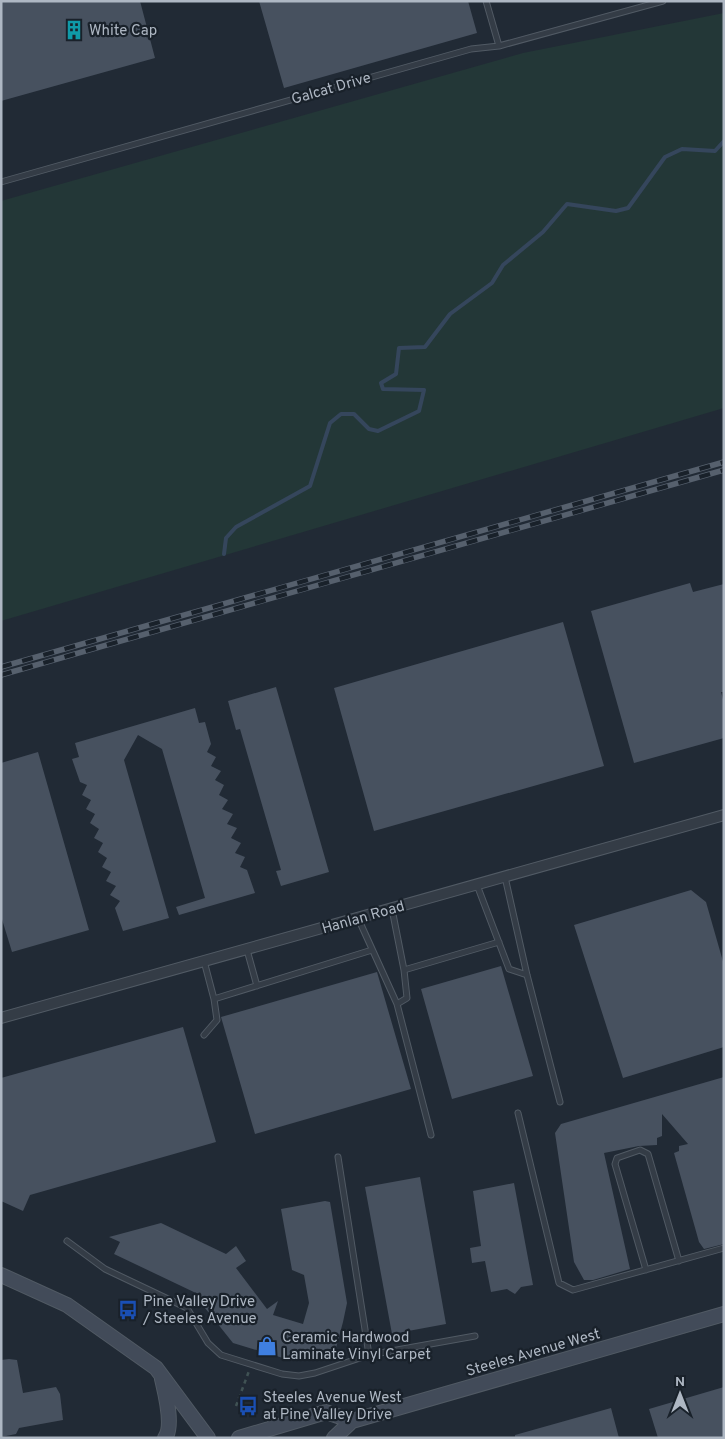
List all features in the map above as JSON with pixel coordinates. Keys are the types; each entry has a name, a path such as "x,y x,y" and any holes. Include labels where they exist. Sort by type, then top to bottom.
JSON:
{"main road":[{"path":"1,1275 67,1305 160,1373 208,1438"},
{"name":"Steeles Avenue West","path":"334,1438 352,1421 724,1314"},
{"path":"160,1373 168,1417 168,1434 165,1438"},
{"path":"239,1438 326,1412 352,1421"}],"street":[{"name":"Hanlan Road","path":"1,1018 723,818"}],"lane":[{"path":"486,1 498,46"},
{"name":"Galcat Drive","path":"1,182 471,49 498,46 662,1"},
{"path":"505,877 527,975 560,1102"},
{"path":"477,885 509,968 527,975"},
{"path":"392,909 404,970 407,998 397,1004"},
{"path":"358,918 397,1004 431,1135"},
{"path":"404,970 499,942"},
{"path":"247,950 257,986"},
{"path":"214,999 372,950"},
{"path":"204,961 214,999 217,1020 204,1035"},
{"path":"518,1113 559,1283 573,1290 724,1248"},
{"path":"646,1270 615,1164 617,1158 640,1150 648,1154 679,1261"},
{"path":"338,1157 369,1354"},
{"path":"67,1241 105,1269 187,1308 208,1343 221,1355 282,1374 299,1376 315,1373 369,1354 474,1336"}],"path":[{"path":"236,1406 251,1364"}],"green space":[{"path":"724,13 724,408 1,621 1,201 523,53"}],"building":[{"name":"White Cap","path":"1,1 140,1 155,58 1,101"},
{"path":"259,1 468,1 477,33 284,88"},
{"path":"690,583 693,592 724,584 724,692 721,692 724,703 724,738 634,763 591,611"},
{"path":"563,622 604,766 374,831 334,688"},
{"path":"276,687 329,872 281,886 276,871 281,870 240,729 236,730 228,701"},
{"path":"195,708 199,723 205,722 211,744 207,752 216,757 211,766 221,771 215,780 224,785 219,795 228,800 222,809 233,814 227,824 237,828 231,838 241,843 235,853 245,857 240,867 247,870 255,893 179,915 176,907 205,898 162,749 138,735 124,760 169,918 123,931 115,908 120,901 110,895 116,886 106,881 111,872 102,867 107,858 98,852 103,843 94,838 99,829 90,823 95,814 86,809 91,800 82,795 87,785 80,782 72,759 79,757 75,743"},
{"path":"38,752 89,930 12,952 1,916 1,763"},
{"path":"691,890 706,902 724,965 724,1047 623,1078 574,925"},
{"path":"501,966 533,1076 452,1099 421,989"},
{"path":"377,972 411,1089 255,1134 221,1017"},
{"path":"183,1027 216,1142 30,1195 23,1211 1,1201 1,1078"},
{"path":"724,1077 724,1244 704,1249 699,1242 674,1153 679,1151 679,1146 688,1144 662,1114 662,1136 657,1138 657,1145 639,1146 604,1153 630,1269 593,1280 584,1280 574,1262 555,1133 561,1124"},
{"path":"420,1177 446,1324 392,1334 365,1187"},
{"path":"514,1183 533,1285 521,1287 515,1294 507,1289 491,1292 485,1261 472,1263 470,1248 481,1246 473,1191"},
{"path":"325,1201 330,1202 347,1303 336,1348 293,1361 233,1343 197,1298 198,1294 114,1254 120,1242 109,1237 161,1223 226,1254 236,1246 246,1261 236,1268 267,1309 278,1301 273,1315 303,1324 309,1303 304,1275 292,1270 281,1209"},
{"path":"1,1360 17,1360 23,1393 56,1387 60,1394 63,1420 19,1428 16,1434 1,1437"},
{"path":"724,1387 724,1438 658,1438 649,1409"},
{"path":"611,1408 619,1438 515,1438 515,1435"}],"waterway":[{"path":"224,554 226,538 236,527 310,486 330,423 341,414 354,414 369,429 378,431 419,411 424,390 383,389 381,383 396,374 399,348 425,347 450,314 492,283 503,265 543,232 567,204 616,211 628,208 665,157 682,149 715,151 724,141"}],"railway":[{"path":"1,667 724,462"},
{"path":"1,675 724,470"}],"place":[{"name":"White Cap","path":"74,30"},
{"name":"Pine Valley Drive / Steeles Avenue","path":"128,1310"},
{"name":"Ceramic Hardwood Laminate Vinyl Carpet","path":"267,1346"},
{"name":"Steeles Avenue West at Pine Valley Drive","path":"248,1406"}]}
